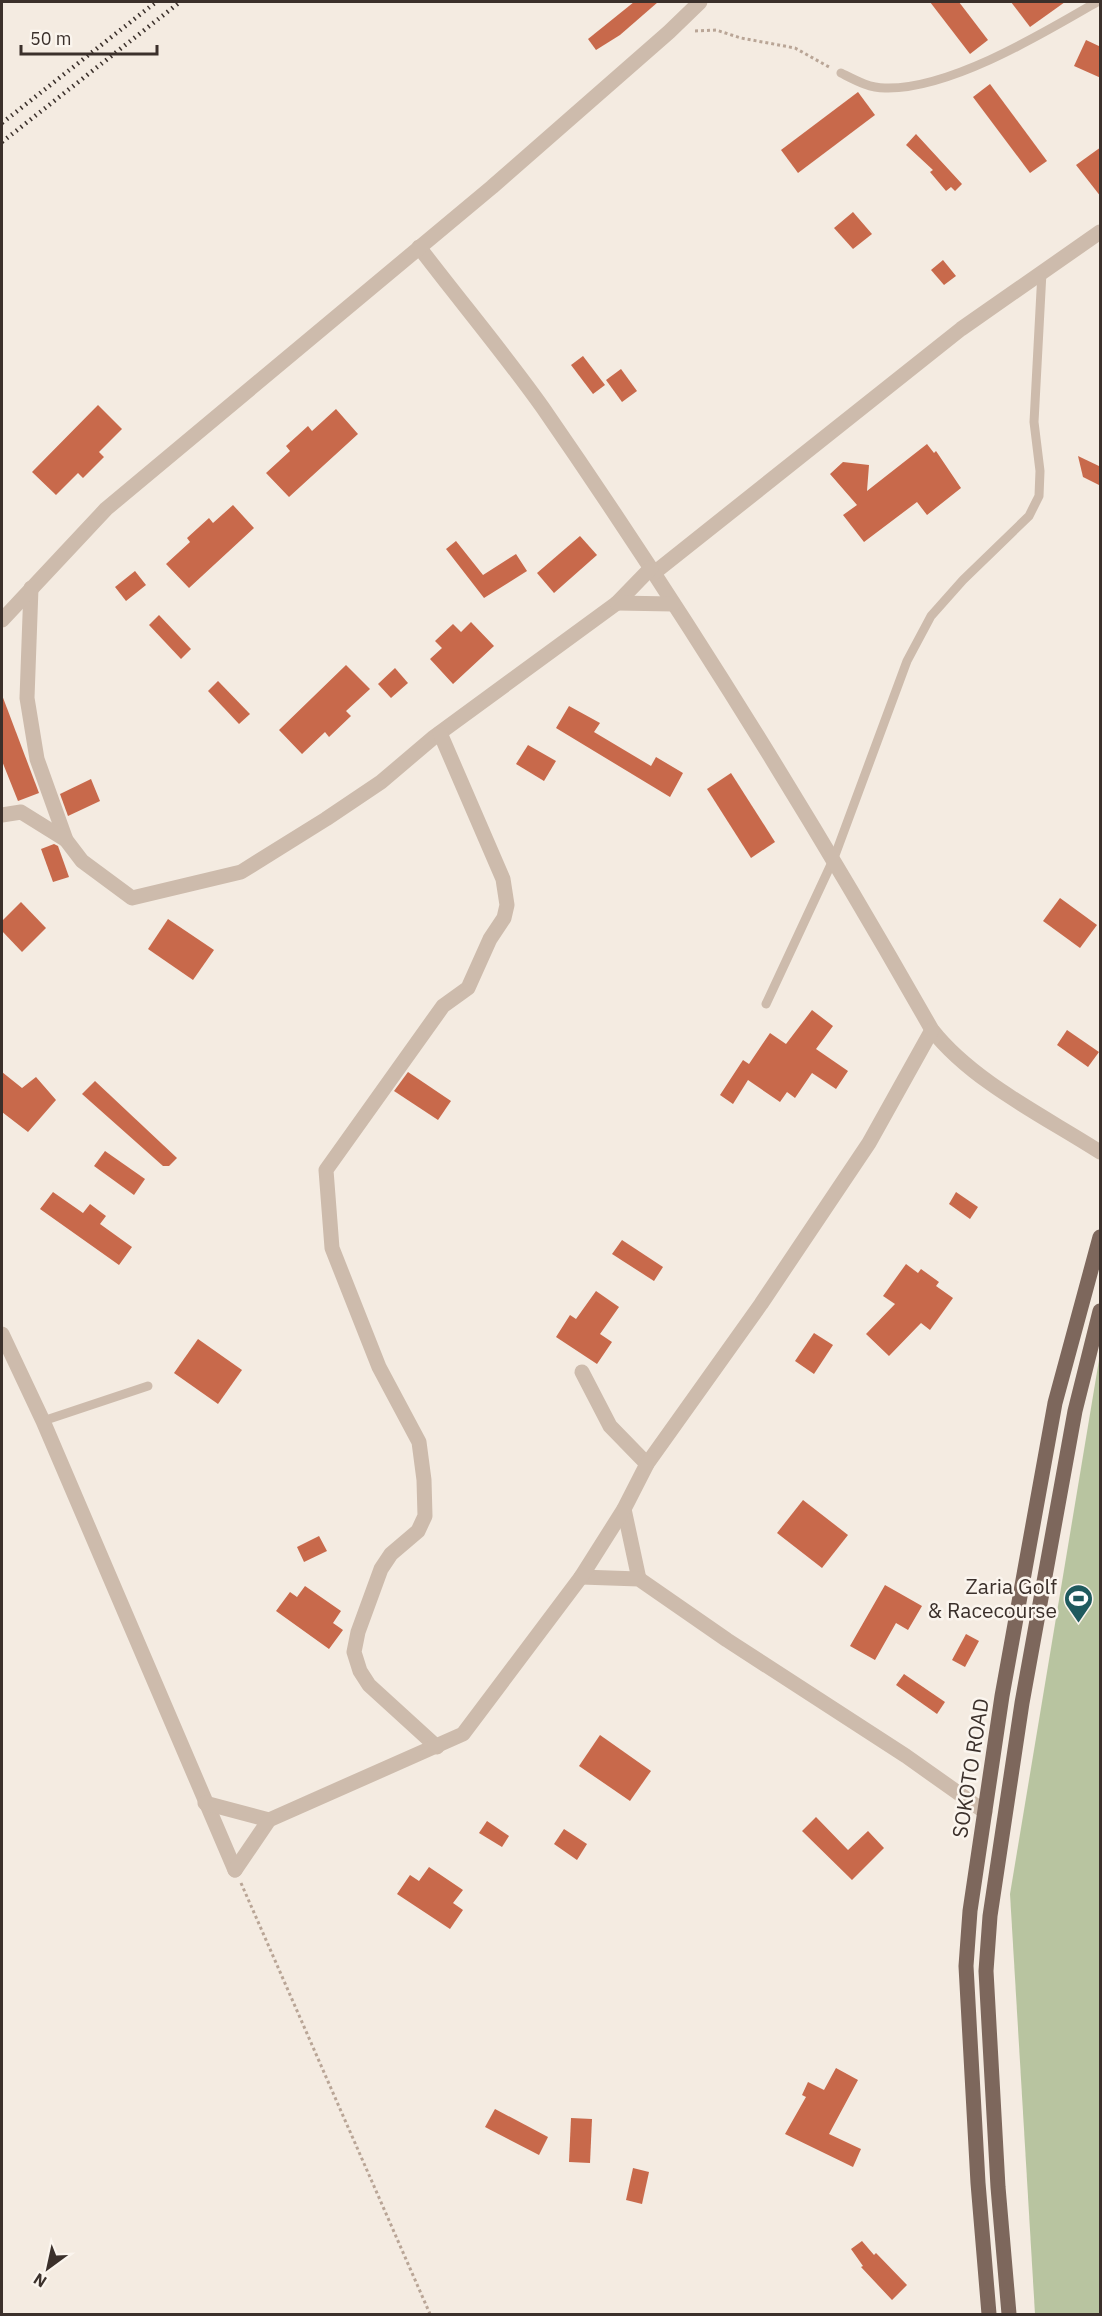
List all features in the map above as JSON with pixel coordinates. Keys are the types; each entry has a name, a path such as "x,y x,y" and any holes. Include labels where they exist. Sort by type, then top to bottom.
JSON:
{"main road":[{"name":"SOKOTO ROAD","path":"989,2314 978,2183 966,1966 970,1911 1002,1696 1055,1403 1101,1237"},
{"name":"SOKOTO ROAD","path":"1009,2314 998,2187 986,1971 990,1916 1022,1703 1074,1410 1101,1311"}],"street":[{"path":"2,620 106,509 419,247 669,32 700,2"},
{"path":"31,588 27,698 37,759 66,840 82,861 132,898 241,872 381,782 440,733 617,603 652,571 961,329 1101,232"},
{"path":"419,247 541,406 652,571 834,858 932,1030 947,1049 969,1068 1101,1152"},
{"path":"617,603 673,604"},
{"path":"437,1747 369,1685 360,1671 354,1652 358,1632 381,1569 392,1554 418,1531 425,1516 424,1480 419,1442 379,1367 332,1248 326,1170 443,1006 468,988 490,939 504,918 507,905 503,879 440,733"},
{"path":"2,815 21,812 66,840"},
{"path":"235,1870 268,1820 463,1734 581,1577 624,1509 647,1464 761,1304 869,1143 932,1030"},
{"path":"2,1334 43,1421 235,1870"},
{"path":"582,1371 610,1426 647,1464"},
{"path":"624,1509 639,1579"},
{"path":"581,1577 639,1579 727,1640 906,1756 985,1812"},
{"path":"205,1803 268,1820"}],"lane":[{"path":"841,73 861,83 884,88 929,82 1020,46 1097,2"},
{"path":"766,1004 834,858 906,661 931,616 963,580 1029,516 1039,496 1040,471 1034,422 1042,272"},
{"path":"43,1421 148,1386"}],"path":[{"path":"669,32 716,30 741,38 795,48 841,73"},
{"path":"235,1870 430,2314"}],"green space":[{"name":"Zaria Golf & Racecourse","path":"1100,1354 1100,2314 1035,2314 1010,1894"}],"building":[{"path":"634,2 658,2 620,35 596,50 588,39"},
{"path":"930,2 959,2 988,40 970,54"},
{"path":"1011,2 1065,2 1030,27"},
{"path":"1086,40 1101,47 1101,78 1074,66"},
{"path":"990,84 1047,161 1030,173 973,97"},
{"path":"858,92 875,115 798,173 781,150"},
{"path":"916,134 962,184 955,191 951,187 946,191 930,172 933,170 906,145"},
{"path":"1101,147 1101,197 1076,165"},
{"path":"853,212 872,234 853,249 834,228"},
{"path":"943,260 956,276 944,285 931,270"},
{"path":"583,356 605,385 593,394 571,365"},
{"path":"621,369 637,391 622,402 606,380"},
{"path":"98,405 122,429 99,452 104,457 83,478 78,473 56,495 32,472"},
{"path":"336,409 358,434 289,497 266,473 290,451 286,446 308,426 312,431"},
{"path":"927,444 934,453 936,451 961,488 927,515 917,502 864,542 843,515 857,505 830,474 843,462 869,465 867,491"},
{"path":"1078,456 1101,467 1101,486 1083,477"},
{"path":"233,505 254,528 189,588 166,564 190,542 187,538 209,518 213,523"},
{"path":"580,536 597,555 554,593 537,573"},
{"path":"456,541 483,575 516,554 527,571 484,598 446,549"},
{"path":"135,571 146,585 126,601 115,587"},
{"path":"159,615 191,649 181,659 149,625"},
{"path":"471,622 494,646 453,684 430,659 442,648 435,641 453,624 461,632"},
{"path":"346,665 370,689 346,711 351,716 329,737 325,732 302,754 279,730"},
{"path":"395,668 408,683 391,698 378,684"},
{"path":"218,681 250,714 239,724 208,691"},
{"path":"2,695 39,793 18,801 2,761"},
{"path":"569,706 600,723 594,732 651,766 656,757 683,773 670,797 556,728"},
{"path":"528,745 556,761 544,781 516,764"},
{"path":"731,773 775,842 751,858 707,789"},
{"path":"91,779 100,801 68,816 60,794"},
{"path":"54,844 58,846 69,877 53,882 41,849"},
{"path":"1060,898 1097,925 1080,948 1043,921"},
{"path":"21,902 46,928 22,952 2,931 2,921"},
{"path":"168,919 214,950 193,980 148,949"},
{"path":"812,1010 833,1026 816,1049 848,1071 836,1089 812,1073 795,1098 787,1092 780,1102 748,1080 733,1104 720,1095 743,1060 749,1064 770,1033 786,1044"},
{"path":"1067,1030 1099,1052 1088,1067 1057,1045"},
{"path":"2,1072 22,1088 36,1077 56,1100 28,1132 2,1112"},
{"path":"408,1072 451,1101 438,1120 394,1091"},
{"path":"95,1081 177,1158 169,1166 163,1166 82,1094"},
{"path":"105,1151 145,1179 134,1195 94,1166"},
{"path":"53,1192 83,1213 90,1204 106,1216 100,1224 132,1247 119,1265 40,1209"},
{"path":"956,1192 978,1207 970,1219 949,1204"},
{"path":"622,1240 663,1267 654,1281 612,1254"},
{"path":"906,1264 918,1273 921,1269 939,1282 936,1286 953,1298 930,1330 921,1323 889,1356 866,1334 895,1304 883,1296"},
{"path":"596,1291 619,1307 600,1334 612,1342 597,1364 556,1337 570,1315 576,1319"},
{"path":"814,1333 833,1345 814,1374 795,1361"},
{"path":"198,1339 242,1370 218,1404 174,1373"},
{"path":"803,1500 848,1535 822,1568 777,1533"},
{"path":"319,1536 327,1551 304,1562 297,1547"},
{"path":"885,1585 922,1606 908,1630 896,1623 875,1660 850,1646"},
{"path":"305,1586 341,1611 333,1623 343,1630 329,1649 276,1611 290,1592 297,1597"},
{"path":"966,1634 979,1641 965,1667 952,1660"},
{"path":"904,1674 945,1702 937,1714 896,1685"},
{"path":"600,1735 651,1771 630,1801 579,1766"},
{"path":"816,1817 848,1850 868,1831 884,1848 852,1880 802,1831"},
{"path":"487,1821 509,1836 502,1847 479,1833"},
{"path":"564,1829 587,1844 577,1860 554,1844"},
{"path":"429,1867 463,1890 453,1903 463,1910 450,1929 397,1894 410,1875 419,1881"},
{"path":"836,2068 858,2080 829,2134 861,2149 853,2167 785,2134 806,2097 802,2095 808,2082 824,2090"},
{"path":"495,2109 548,2137 539,2155 485,2127"},
{"path":"571,2118 592,2119 590,2163 569,2162"},
{"path":"633,2168 649,2172 642,2204 626,2200"},
{"path":"862,2241 907,2285 892,2300 861,2267 863,2266 851,2249"}],"railway":[{"path":"2,123 156,2"},
{"path":"2,142 180,2"}],"place":[{"name":"Zaria Golf & Racecourse","path":"1078,1624"}]}
